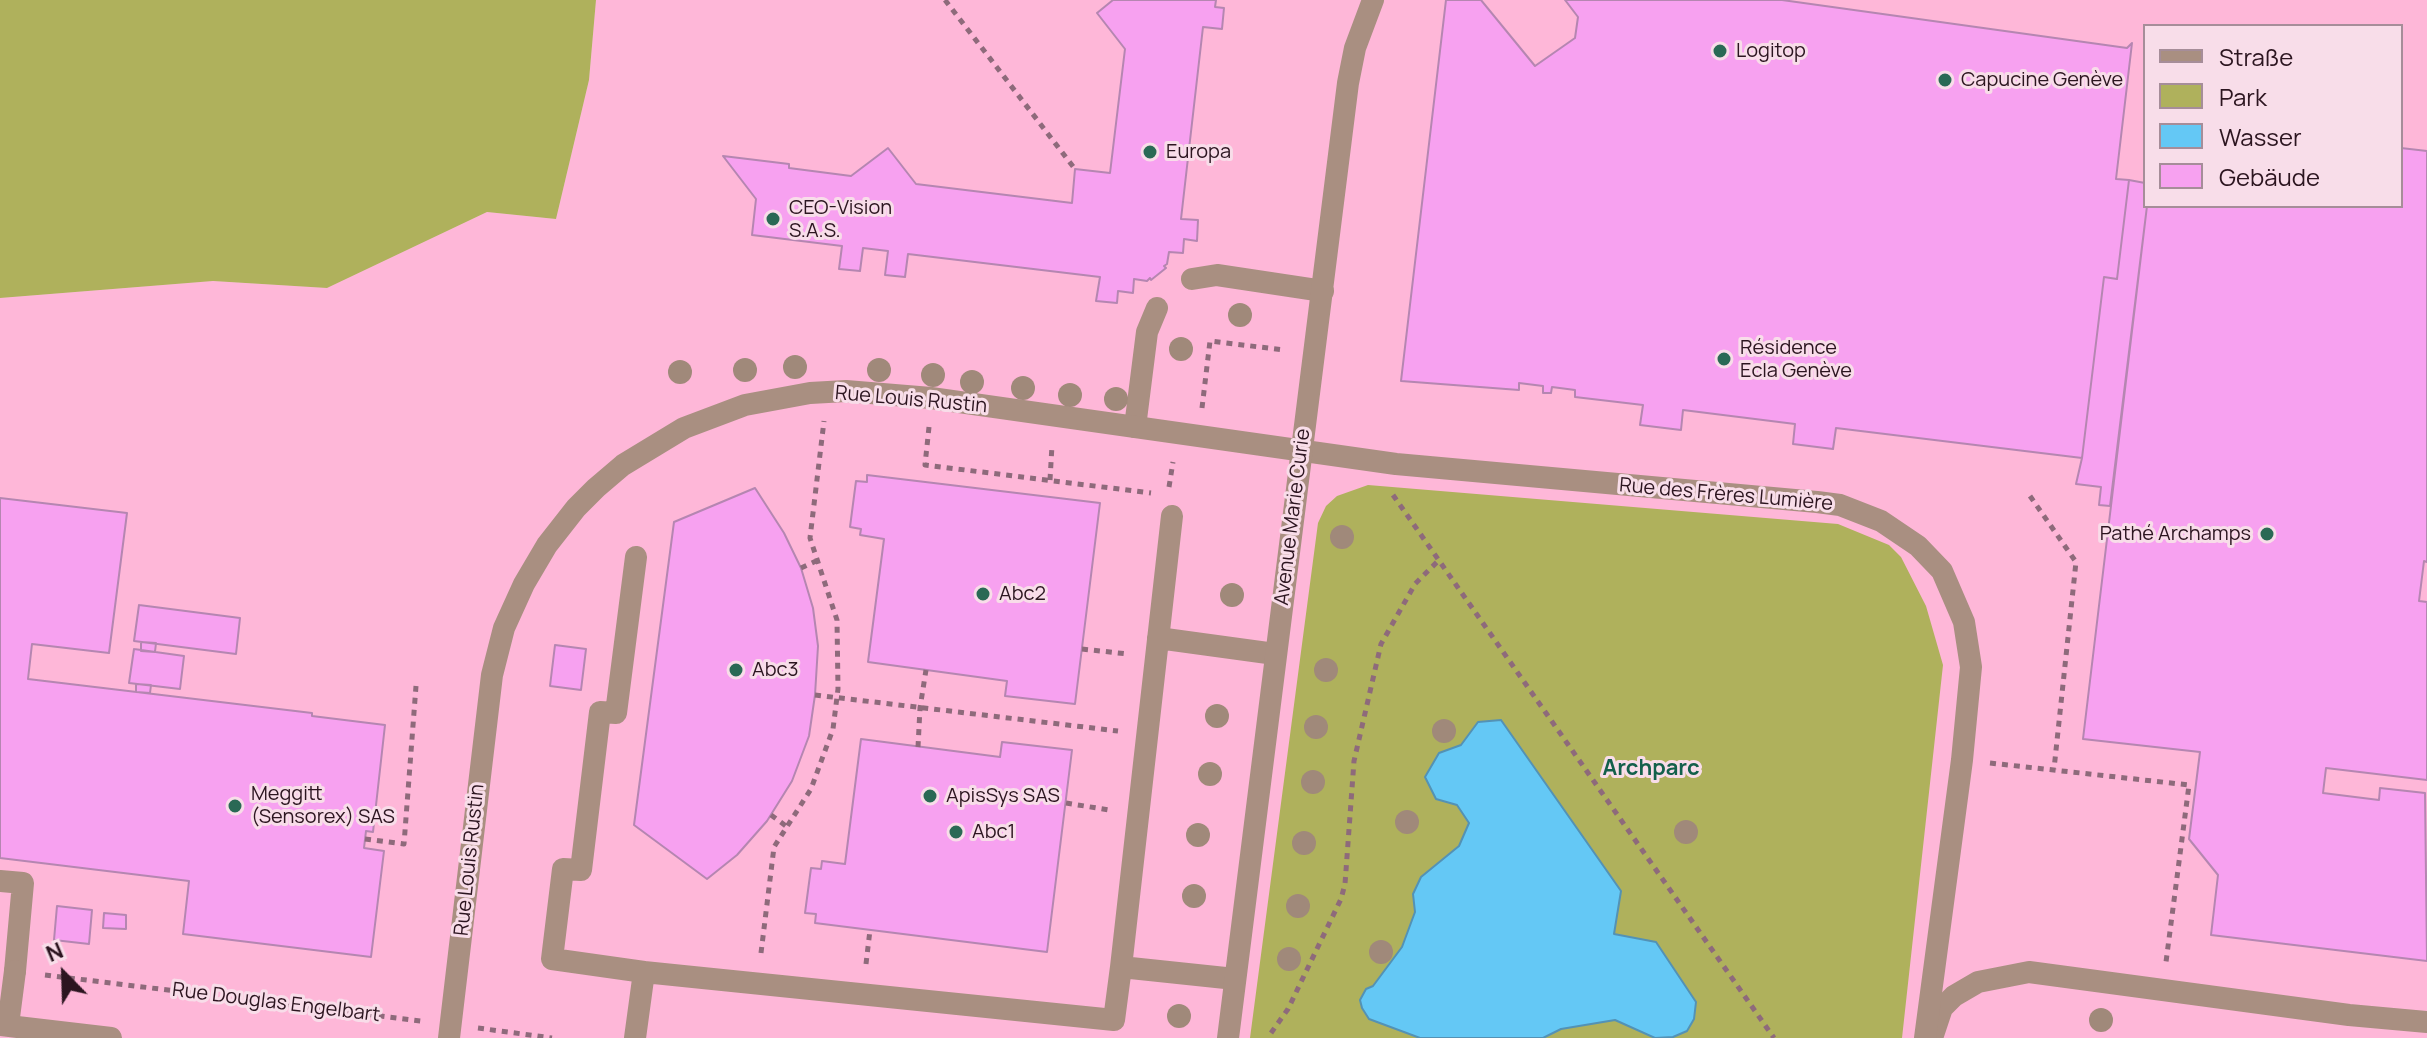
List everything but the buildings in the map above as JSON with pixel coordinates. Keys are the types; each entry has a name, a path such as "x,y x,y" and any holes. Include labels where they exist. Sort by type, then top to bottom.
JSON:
{"street":[{"name":"Avenue Marie Curie","path":"1228,1038 1348,83 1355,48 1373,0"},
{"path":"1192,279 1217,275 1323,291"},
{"path":"1135,427 1147,332 1157,308"},
{"name":"Rue Louis Rustin","path":"450,1031 488,702 504,628 524,584 547,545 576,508 596,488 645,450 701,420 745,405 787,396 846,391 931,398 1302,452"},
{"name":"Rue des Frères Lumière","path":"1302,452 1396,464 1840,505 1881,521 1935,562 1950,585 1964,622 1971,667 1962,760 1925,1038"},
{"path":"636,557 616,713 600,712 581,870 563,869 552,959 644,972 1114,1020 1170,506"},
{"path":"1158,638 1275,654"},
{"path":"0,881 23,883 15,971 4,1025 111,1038"},
{"path":"1121,967 1235,979"},
{"path":"635,1038 644,972"},
{"path":"1932,1038 1942,1008 1954,996 1978,982 2029,972 2427,1022"}],"path":[{"path":"945,0 1075,169"},
{"path":"931,398 925,465 1170,506 1173,462 1192,466 1210,341 1284,350"},
{"path":"759,965 774,847 811,789 833,729 839,650 837,620 810,538 827,392"},
{"path":"1396,464 1391,492 1774,1038"},
{"path":"2030,496 2076,562 2054,769"},
{"path":"801,568 816,561"},
{"path":"1271,1033 1288,1009 1341,899 1354,761 1381,644 1415,584 1438,561"},
{"path":"1082,649 1133,655"},
{"path":"918,747 926,670"},
{"path":"365,839 404,844 416,686"},
{"path":"815,695 1123,732"},
{"path":"1962,760 2189,785 2162,990"},
{"path":"1066,803 1114,810"},
{"path":"771,815 786,826"},
{"path":"864,977 870,930"},
{"name":"Rue Douglas Engelbart","path":"15,971 450,1031 550,1038"}],"shaded area":[{"path":"596,0 2427,0 2427,1038 0,1038 0,298 213,281 327,288 487,212 556,219 589,80"}],"green space":[{"path":"0,0 596,0 589,80 556,219 487,212 327,288 213,281 0,298"},
{"path":"1368,485 1838,524 1889,545 1901,557 1926,606 1943,665 1902,1038 1250,1038 1318,523 1326,506 1337,496"}],"water":[{"path":"1501,720 1621,891 1614,934 1656,942 1696,1002 1694,1019 1687,1031 1673,1037 1655,1038 1615,1020 1561,1029 1543,1038 1420,1038 1369,1019 1362,1008 1360,1000 1366,989 1373,986 1402,947 1415,912 1413,894 1421,877 1459,846 1469,823 1457,805 1436,799 1425,777 1439,753 1461,745 1478,722"}],"place":[{"name":"Logitop","path":"1720,51"},
{"name":"Capucine Genève","path":"1945,80"},
{"name":"Europa","path":"1150,152"},
{"name":"CEO-Vision S.A.S.","path":"773,219"},
{"name":"Résidence Ecla Genève","path":"1724,359"},
{"name":"Pathé Archamps","path":"2267,534"},
{"name":"Abc2","path":"983,594"},
{"name":"Abc3","path":"736,670"},
{"name":"ApisSys SAS","path":"930,796"},
{"name":"Meggitt (Sensorex) SAS","path":"235,806"},
{"name":"Abc1","path":"956,832"}],"district":[{"name":"Archparc","path":"1651,769"}]}
